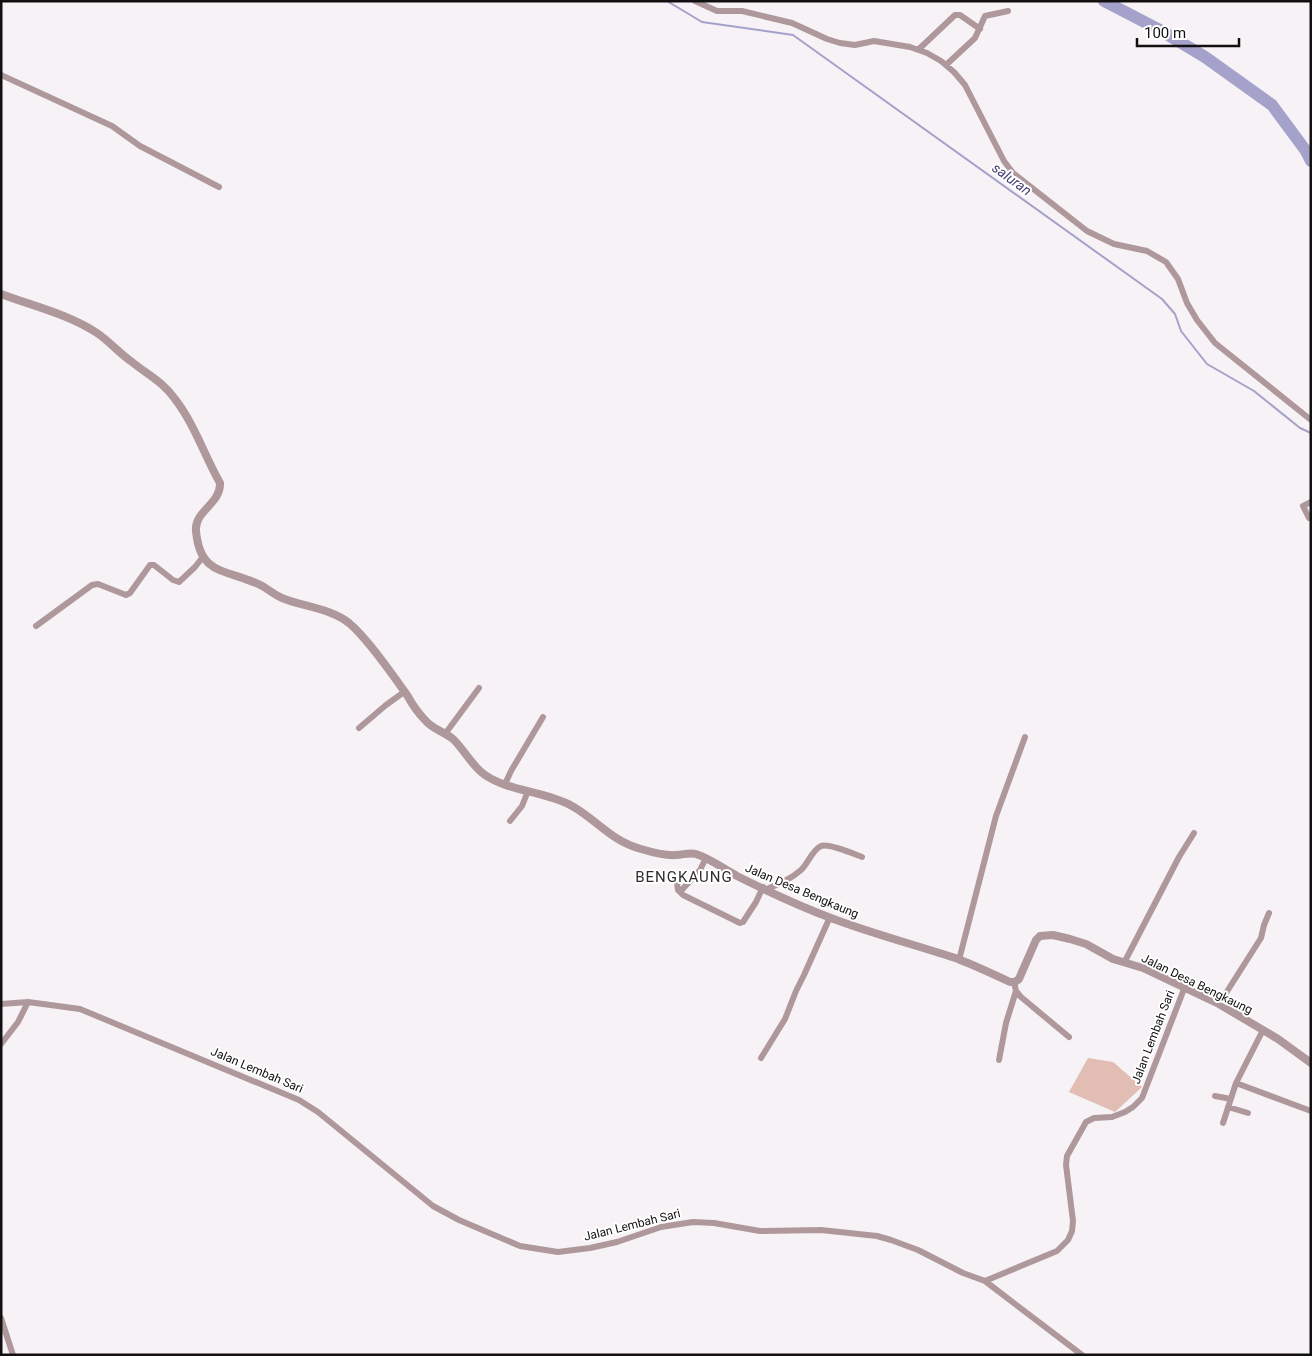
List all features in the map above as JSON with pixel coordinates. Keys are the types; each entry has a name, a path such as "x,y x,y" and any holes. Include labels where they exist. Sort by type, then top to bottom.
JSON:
{"street":[{"path":"694,1 717,11 742,11 792,23 840,44 852,45 883,42 919,49 934,56 946,65 965,85 1004,161 1013,173 1086,231 1114,244 1147,251 1161,259 1174,273 1192,311 1202,328 1215,343 1311,420"},
{"path":"946,65 975,38 985,16 1008,11"},
{"path":"919,49 955,15 960,15 980,29"},
{"path":"1,75 112,126 140,146 219,187"},
{"path":"1,294 66,317 93,331 132,362 155,377 175,398 202,444 220,486 217,496 209,508 197,520 197,535 202,558 179,582 173,580 154,564 150,565 130,593 126,595 100,584 92,585 36,626"},
{"path":"1309,518 1303,506 1311,502"},
{"name":"Jalan Desa Bengkaung","path":"202,558 215,568 257,583 270,593 281,598 329,612 346,621 360,634 424,720 436,730 455,741 482,773 505,784 572,806 611,836 632,846 668,854 692,853 706,858 765,888 830,917 959,960 1008,982 1014,982 1019,978 1036,940 1041,936 1053,935 1086,944 1113,959 1125,961 1143,968 1219,1004 1263,1030 1311,1063"},
{"path":"445,734 479,688"},
{"path":"359,728 404,692"},
{"path":"505,784 511,770 543,717"},
{"path":"959,960 996,816 1025,737"},
{"path":"510,822 522,806 528,791"},
{"path":"1125,961 1179,857 1194,834"},
{"path":"677,883 680,892 740,923 743,922 765,888 788,880 796,874 821,846 862,856"},
{"path":"680,892 700,870 706,858"},
{"path":"1219,1004 1261,938 1264,925 1270,914"},
{"path":"761,1058 785,1019 796,990 830,917"},
{"path":"1014,982 1016,991 1026,1002 1069,1037"},
{"name":"Jalan Lembah Sari","path":"1,1004 28,1002 72,1007 88,1012 299,1100 318,1112 433,1206 450,1216 520,1246 558,1252 582,1249 617,1242 661,1227 688,1223 714,1223 760,1231 821,1230 877,1236 891,1240 925,1253 963,1273 985,1281 1057,1251 1068,1240 1072,1231 1073,1221 1066,1165 1067,1156 1086,1122 1094,1118 1112,1117 1125,1112 1142,1098 1184,989"},
{"path":"1000,1060 1006,1023 1016,991"},
{"path":"1,1044 18,1022 28,1002"},
{"path":"1223,1123 1236,1083 1263,1030"},
{"path":"1236,1083 1311,1111"},
{"path":"1215,1096 1231,1099"},
{"path":"1228,1107 1248,1113"},
{"path":"985,1281 1082,1355"},
{"path":"1,1318 12,1355"}],"shaded area":[{"path":"1088,1058 1113,1062 1142,1087 1115,1112 1069,1092"}],"waterway":[{"name":"saluran","path":"667,1 702,22 793,35 1162,299 1175,314 1181,331 1207,364 1254,391 1300,428 1311,433"},
{"path":"1104,1 1160,30 1205,57 1272,105 1306,151 1311,161"}],"district":[{"name":"BENGKAUNG","path":"684,877"}]}
